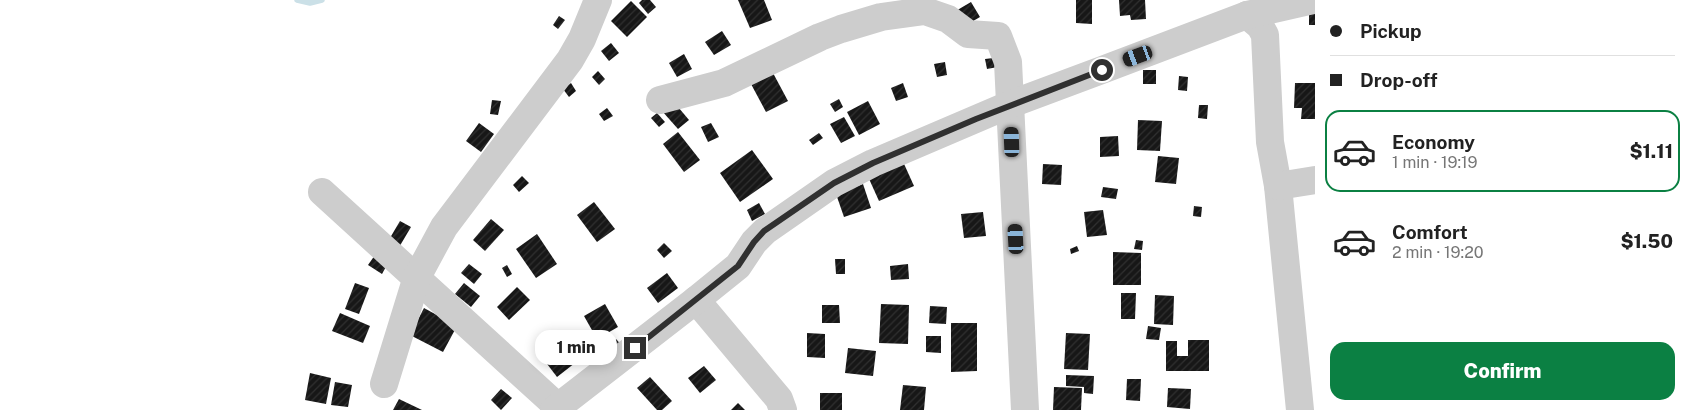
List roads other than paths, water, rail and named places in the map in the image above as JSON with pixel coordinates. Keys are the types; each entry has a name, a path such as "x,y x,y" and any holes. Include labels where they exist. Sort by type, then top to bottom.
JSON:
{"street":[{"path":"384,384 417,278 444,227 570,60 582,39 598,0"},
{"path":"322,192 417,278 556,409 738,266 764,231 834,183 873,163 1011,104 1247,15 1314,0"},
{"path":"660,100 724,83 841,28 881,17 926,12 948,19 968,34 998,36 1008,62 1025,410"},
{"path":"1247,15 1260,26 1265,35 1270,142 1278,186 1300,410"},
{"path":"1278,186 1315,180"},
{"path":"696,300 779,399 783,410"}],"waterway":[{"path":"297,0 310,3 322,0"}]}
